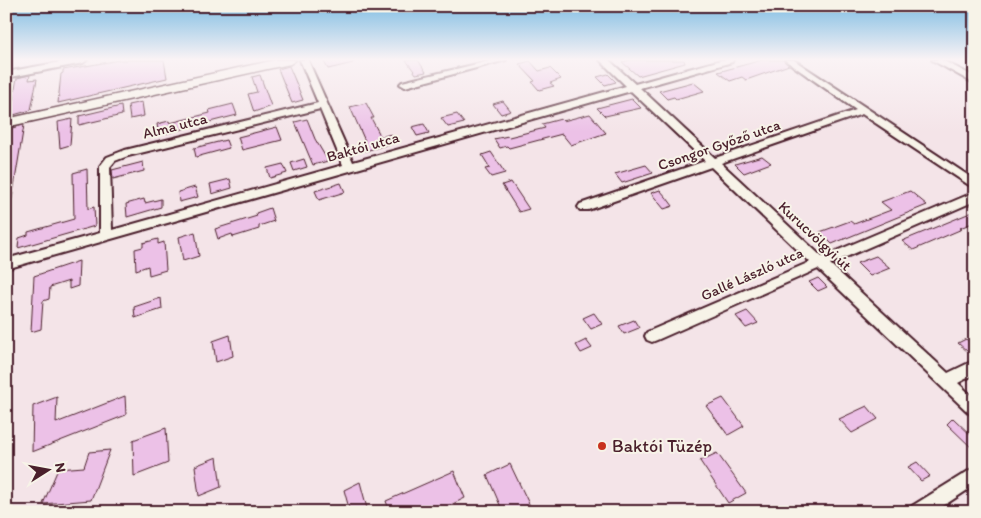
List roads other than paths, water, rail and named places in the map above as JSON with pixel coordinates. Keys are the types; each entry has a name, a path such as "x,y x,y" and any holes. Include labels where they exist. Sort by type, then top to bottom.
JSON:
{"street":[{"path":"6,123 181,84"},
{"path":"314,84 349,166"},
{"name":"Baktói utca","path":"6,264 641,84"},
{"path":"825,84 975,185"},
{"name":"Kurucvölgyi út","path":"634,86 975,409"},
{"name":"Alma utca","path":"106,236 105,166 111,159 323,105"},
{"name":"Csongor Győző utca","path":"584,208 864,110"},
{"name":"Gallé László utca","path":"652,336 975,196"},
{"path":"946,382 975,366"},
{"path":"918,512 975,475"}],"place":[{"name":"Baktói Tüzép","path":"602,446"}]}
